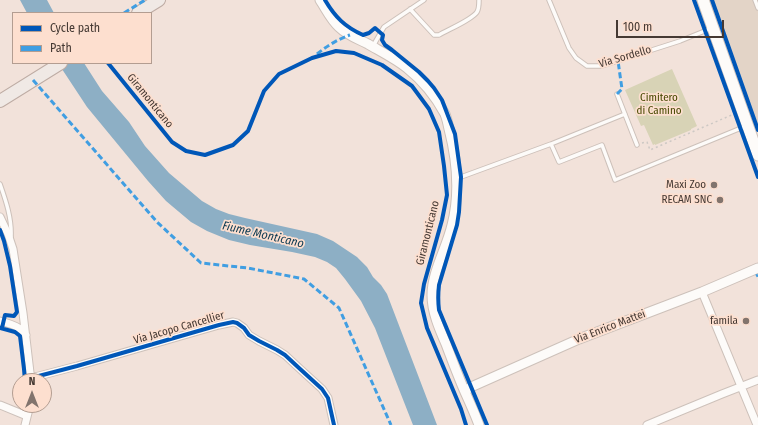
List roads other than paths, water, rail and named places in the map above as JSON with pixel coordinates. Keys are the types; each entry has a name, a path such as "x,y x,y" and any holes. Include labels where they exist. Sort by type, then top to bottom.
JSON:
{"main road":[{"path":"140,12 158,0"},
{"path":"703,0 744,126 758,156"},
{"path":"0,101 59,64"}],"street":[{"path":"320,0 339,27 407,68 423,83 437,100 445,116 452,141 456,172 456,202 452,225 437,271 432,294 432,303 436,320 479,425"},
{"path":"0,217 13,249 30,373"},
{"name":"Via Enrico Mattei","path":"465,391 578,340 756,272"},
{"path":"702,292 757,425"},
{"path":"4,322 16,321 23,313"},
{"path":"4,322 21,329 26,335"},
{"name":"Via Jacopo Cancellier","path":"52,374 199,330 228,323 237,323 244,328 249,335 285,355 322,389 328,398 334,425"},
{"path":"647,425 758,380"},
{"path":"0,405 27,416"},
{"path":"25,425 28,413"}],"lane":[{"path":"372,47 384,27 424,0"},
{"path":"410,9 434,35 439,35 470,18 477,12 479,0"},
{"name":"Via Sordello","path":"550,0 569,48 576,58 587,66 602,66 680,41 713,28"},
{"path":"755,0 758,8"},
{"path":"617,94 637,146"},
{"path":"461,177 551,144 625,114"},
{"path":"551,144 559,162 602,146 615,180 744,126"},
{"path":"0,184 11,224 11,242"}],"water":[{"path":"20,0 47,0 53,12 26,12"},
{"name":"Fiume Monticano","path":"59,64 85,64 102,91 129,122 145,146 169,173 202,201 229,214 317,234 333,241 357,257 367,267 387,294 437,425 413,425 375,328 361,301 336,268 315,257 229,240 207,231 191,222 166,201 87,107"}],"place":[{"name":"Maxi Zoo","path":"714,185"},
{"name":"RECAM SNC","path":"720,200"},
{"name":"famila","path":"746,321"}],"park label":[{"name":"Cimitero di Camino","path":"659,104"}]}
